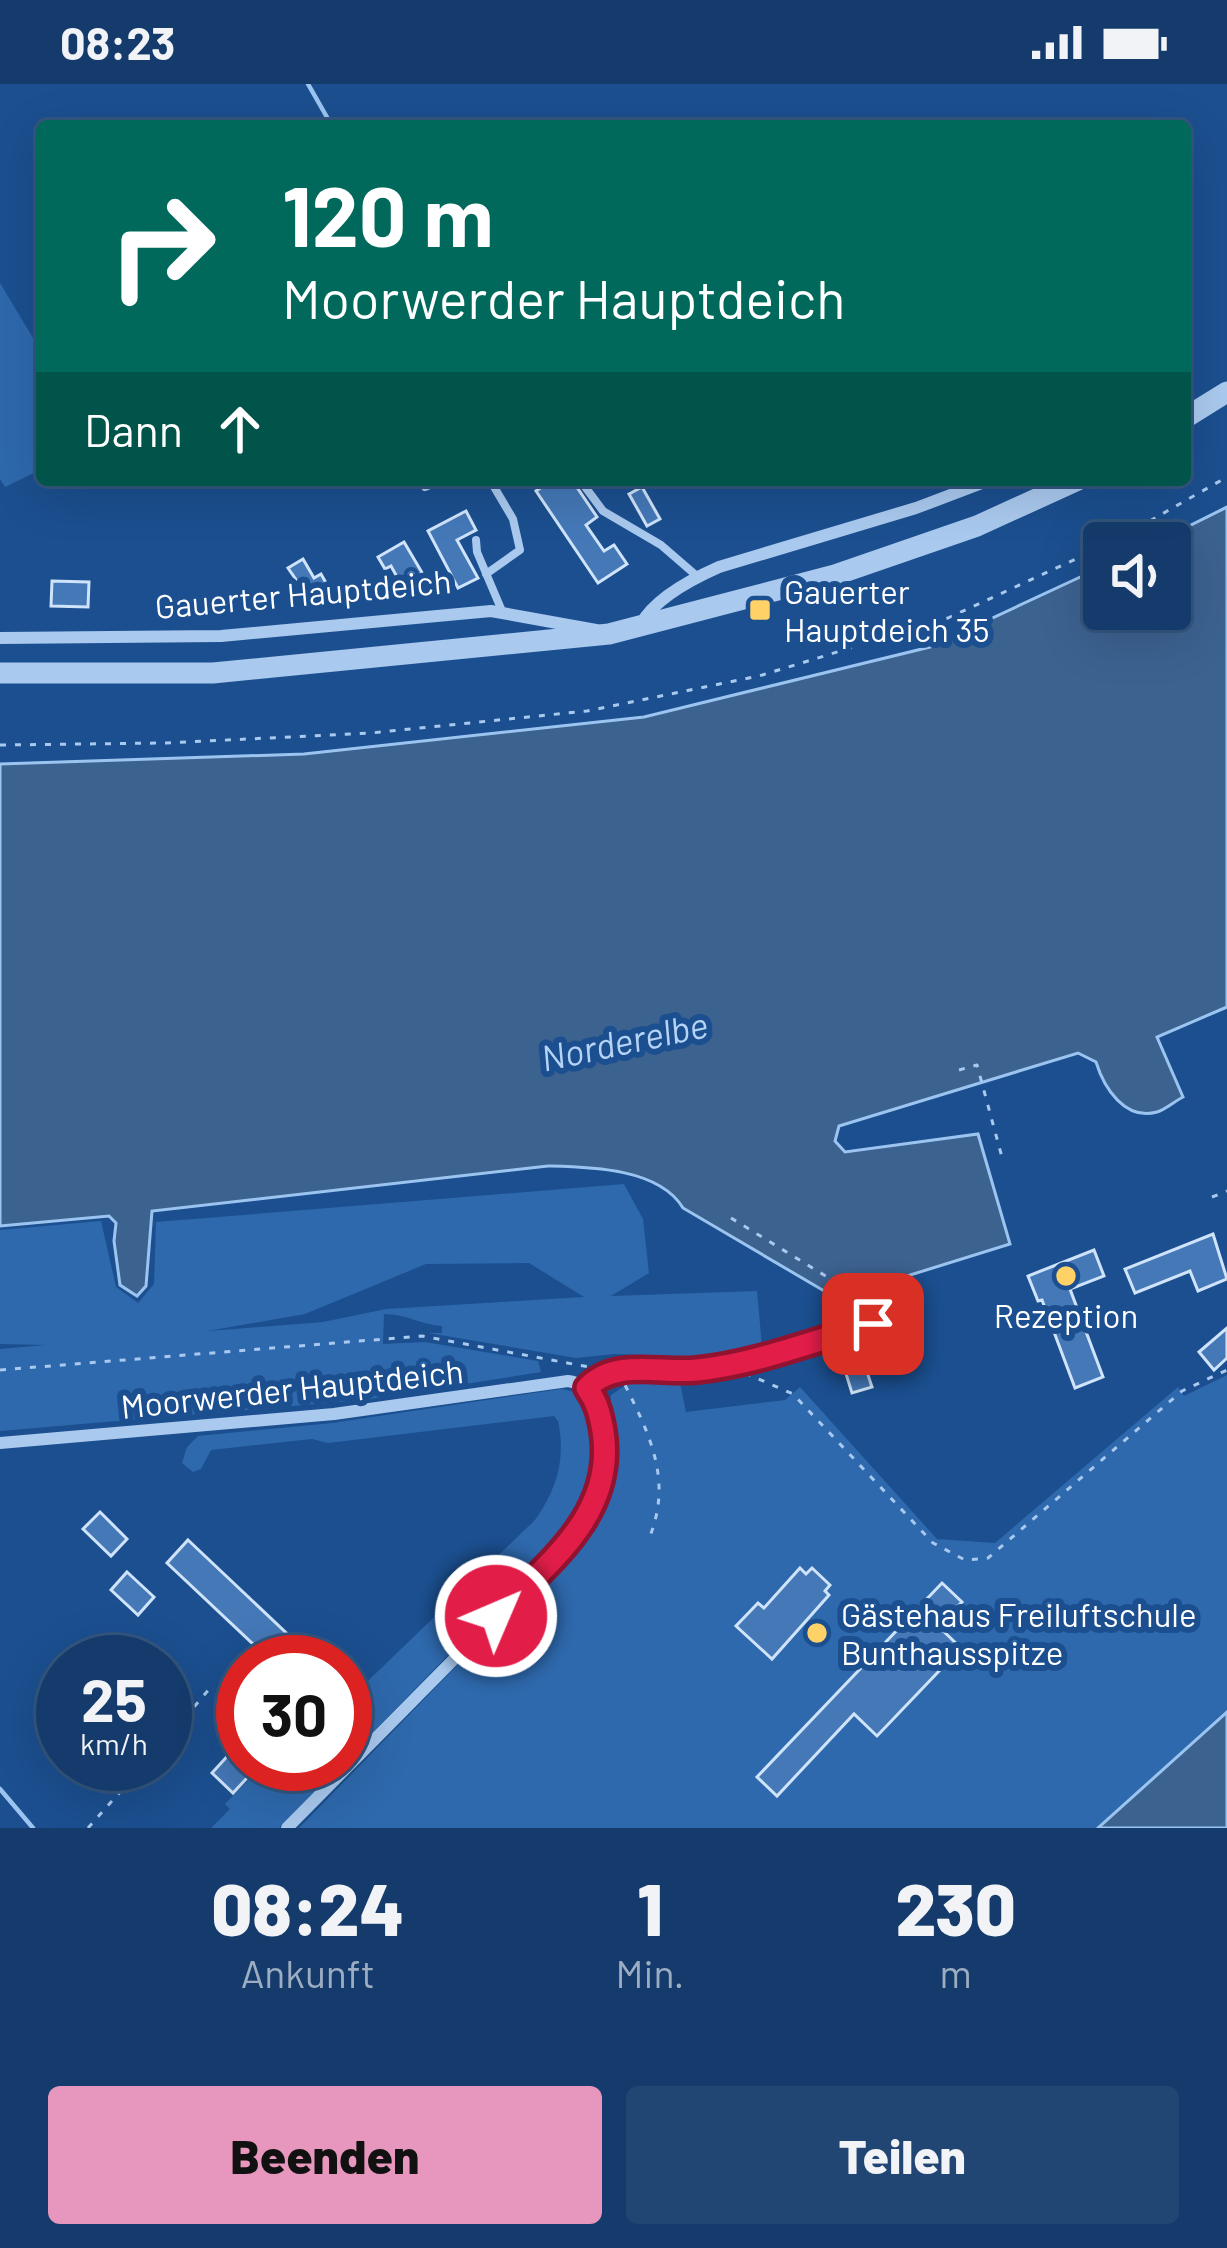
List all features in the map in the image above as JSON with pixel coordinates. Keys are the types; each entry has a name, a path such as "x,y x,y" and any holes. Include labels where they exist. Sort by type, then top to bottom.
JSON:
{"street":[{"path":"1191,414 1227,392"},
{"path":"640,628 648,612 718,567 974,486"},
{"name":"Gauerter Hauptdeich","path":"0,673 213,673 609,634 755,599 906,552 1065,486"},
{"name":"Gauerter Hauptdeich","path":"0,638 221,636 502,611 609,634"},
{"path":"287,1828 554,1558 589,1516 603,1480 606,1449 600,1411 587,1388 598,1377 618,1372 692,1371 769,1354"},
{"name":"Moorwerder Hauptdeich","path":"0,1443 334,1414 568,1381 587,1388"}],"lane":[{"path":"486,574 520,550 512,519 493,486"},
{"path":"584,486 603,511 661,545 698,577"},
{"path":"476,540 502,611"},
{"path":"769,1354 873,1324"}],"path":[{"path":"1148,522 1227,478"},
{"path":"0,745 370,733 587,711 759,676 927,624 1083,555"},
{"path":"959,1070 976,1065 1003,1161"},
{"path":"1212,1197 1227,1191"},
{"path":"731,1218 886,1313"},
{"path":"0,1370 422,1336 575,1363 598,1377"},
{"path":"722,1366 773,1382 793,1394 933,1543 965,1560 988,1558 1182,1391 1227,1370"},
{"path":"618,1372 648,1428 659,1464 660,1510 650,1536"},
{"path":"192,1709 211,1687"},
{"path":"88,1828 121,1791"}],"shaded area":[{"path":"0,283 36,343 36,472 5,487 0,479"},
{"path":"624,1184 643,1219 649,1273 611,1296 757,1291 762,1346 705,1357 614,1354 576,1358 428,1333 442,1333 442,1326 384,1314 383,1344 425,1342 538,1361 541,1372 363,1400 0,1431 0,1349 45,1345 0,1344 0,1230 101,1221 116,1287 138,1303 154,1284 156,1222","holes":["529,1263 584,1297 386,1309 323,1322 208,1331 305,1314 426,1264"]},
{"path":"1227,1375 1227,1712 1098,1828 299,1828 335,1791 372,1791 372,1753 586,1533 607,1483 611,1395 638,1377 680,1383 686,1412 785,1400 800,1387 937,1539 995,1543 1178,1387 1184,1396"},
{"path":"561,1389 586,1402 597,1432 595,1482 585,1508 558,1542 372,1733 372,1677 535,1520 554,1485 560,1435 554,1416 328,1443 312,1439 211,1450 201,1469 193,1472 182,1463 187,1447 198,1436 332,1423"},
{"path":"238,1791 315,1791 279,1828 211,1828 230,1809 225,1804"}],"water":[{"name":"Norderelbe","path":"1227,507 1227,1007 1157,1037 1183,1097 1157,1112 1135,1112 1110,1092 1096,1062 1078,1053 839,1126 835,1141 845,1152 978,1134 1010,1244 831,1295 683,1208 672,1195 641,1177 548,1166 152,1211 146,1286 137,1296 120,1285 116,1223 109,1216 0,1226 0,764 304,754 644,717 930,647 1083,576 1083,630 1191,630 1191,525"},
{"path":"1227,1712 1227,1828 1098,1828"}],"building":[{"path":"543,486 576,486 597,517 586,525 604,551 614,545 627,564 598,583 536,491"},
{"path":"642,487 660,519 647,526 629,494"},
{"path":"466,511 476,530 457,540 478,578 458,588 428,531"},
{"path":"404,542 424,576 403,588 391,566 385,569 378,557"},
{"path":"303,559 314,578 321,574 334,597 315,607 288,568"},
{"path":"52,581 89,582 88,607 51,606"},
{"path":"1213,1234 1227,1279 1198,1291 1190,1271 1135,1293 1125,1269"},
{"path":"1094,1250 1104,1276 1070,1289 1103,1377 1075,1388 1042,1300 1038,1301 1028,1276"},
{"path":"1227,1328 1227,1358 1214,1370 1199,1352"},
{"path":"872,1334 878,1355 863,1360 872,1387 852,1393 837,1345"},
{"path":"100,1512 127,1539 111,1556 83,1529"},
{"path":"188,1540 288,1635 243,1635 167,1563"},
{"path":"800,1568 806,1574 812,1568 830,1585 825,1591 829,1595 772,1659 736,1626 758,1603 764,1608"},
{"path":"127,1572 154,1597 138,1615 111,1590"},
{"path":"942,1583 962,1602 938,1626 961,1648 877,1736 854,1714 777,1796 757,1777"}],"waterway":[{"path":"308,84 329,120"},
{"path":"0,1789 33,1828"}],"place":[{"name":"Gauerter Hauptdeich 35","path":"760,610"},
{"name":"Rezeption","path":"1066,1276"},
{"name":"Gästehaus Freiluftschule Bunthausspitze","path":"817,1633"}],"route":[{"path":"496,1616 571,1539 595,1505 606,1449 600,1411 587,1388 595,1379 640,1369 692,1371 722,1366 873,1324"}]}
